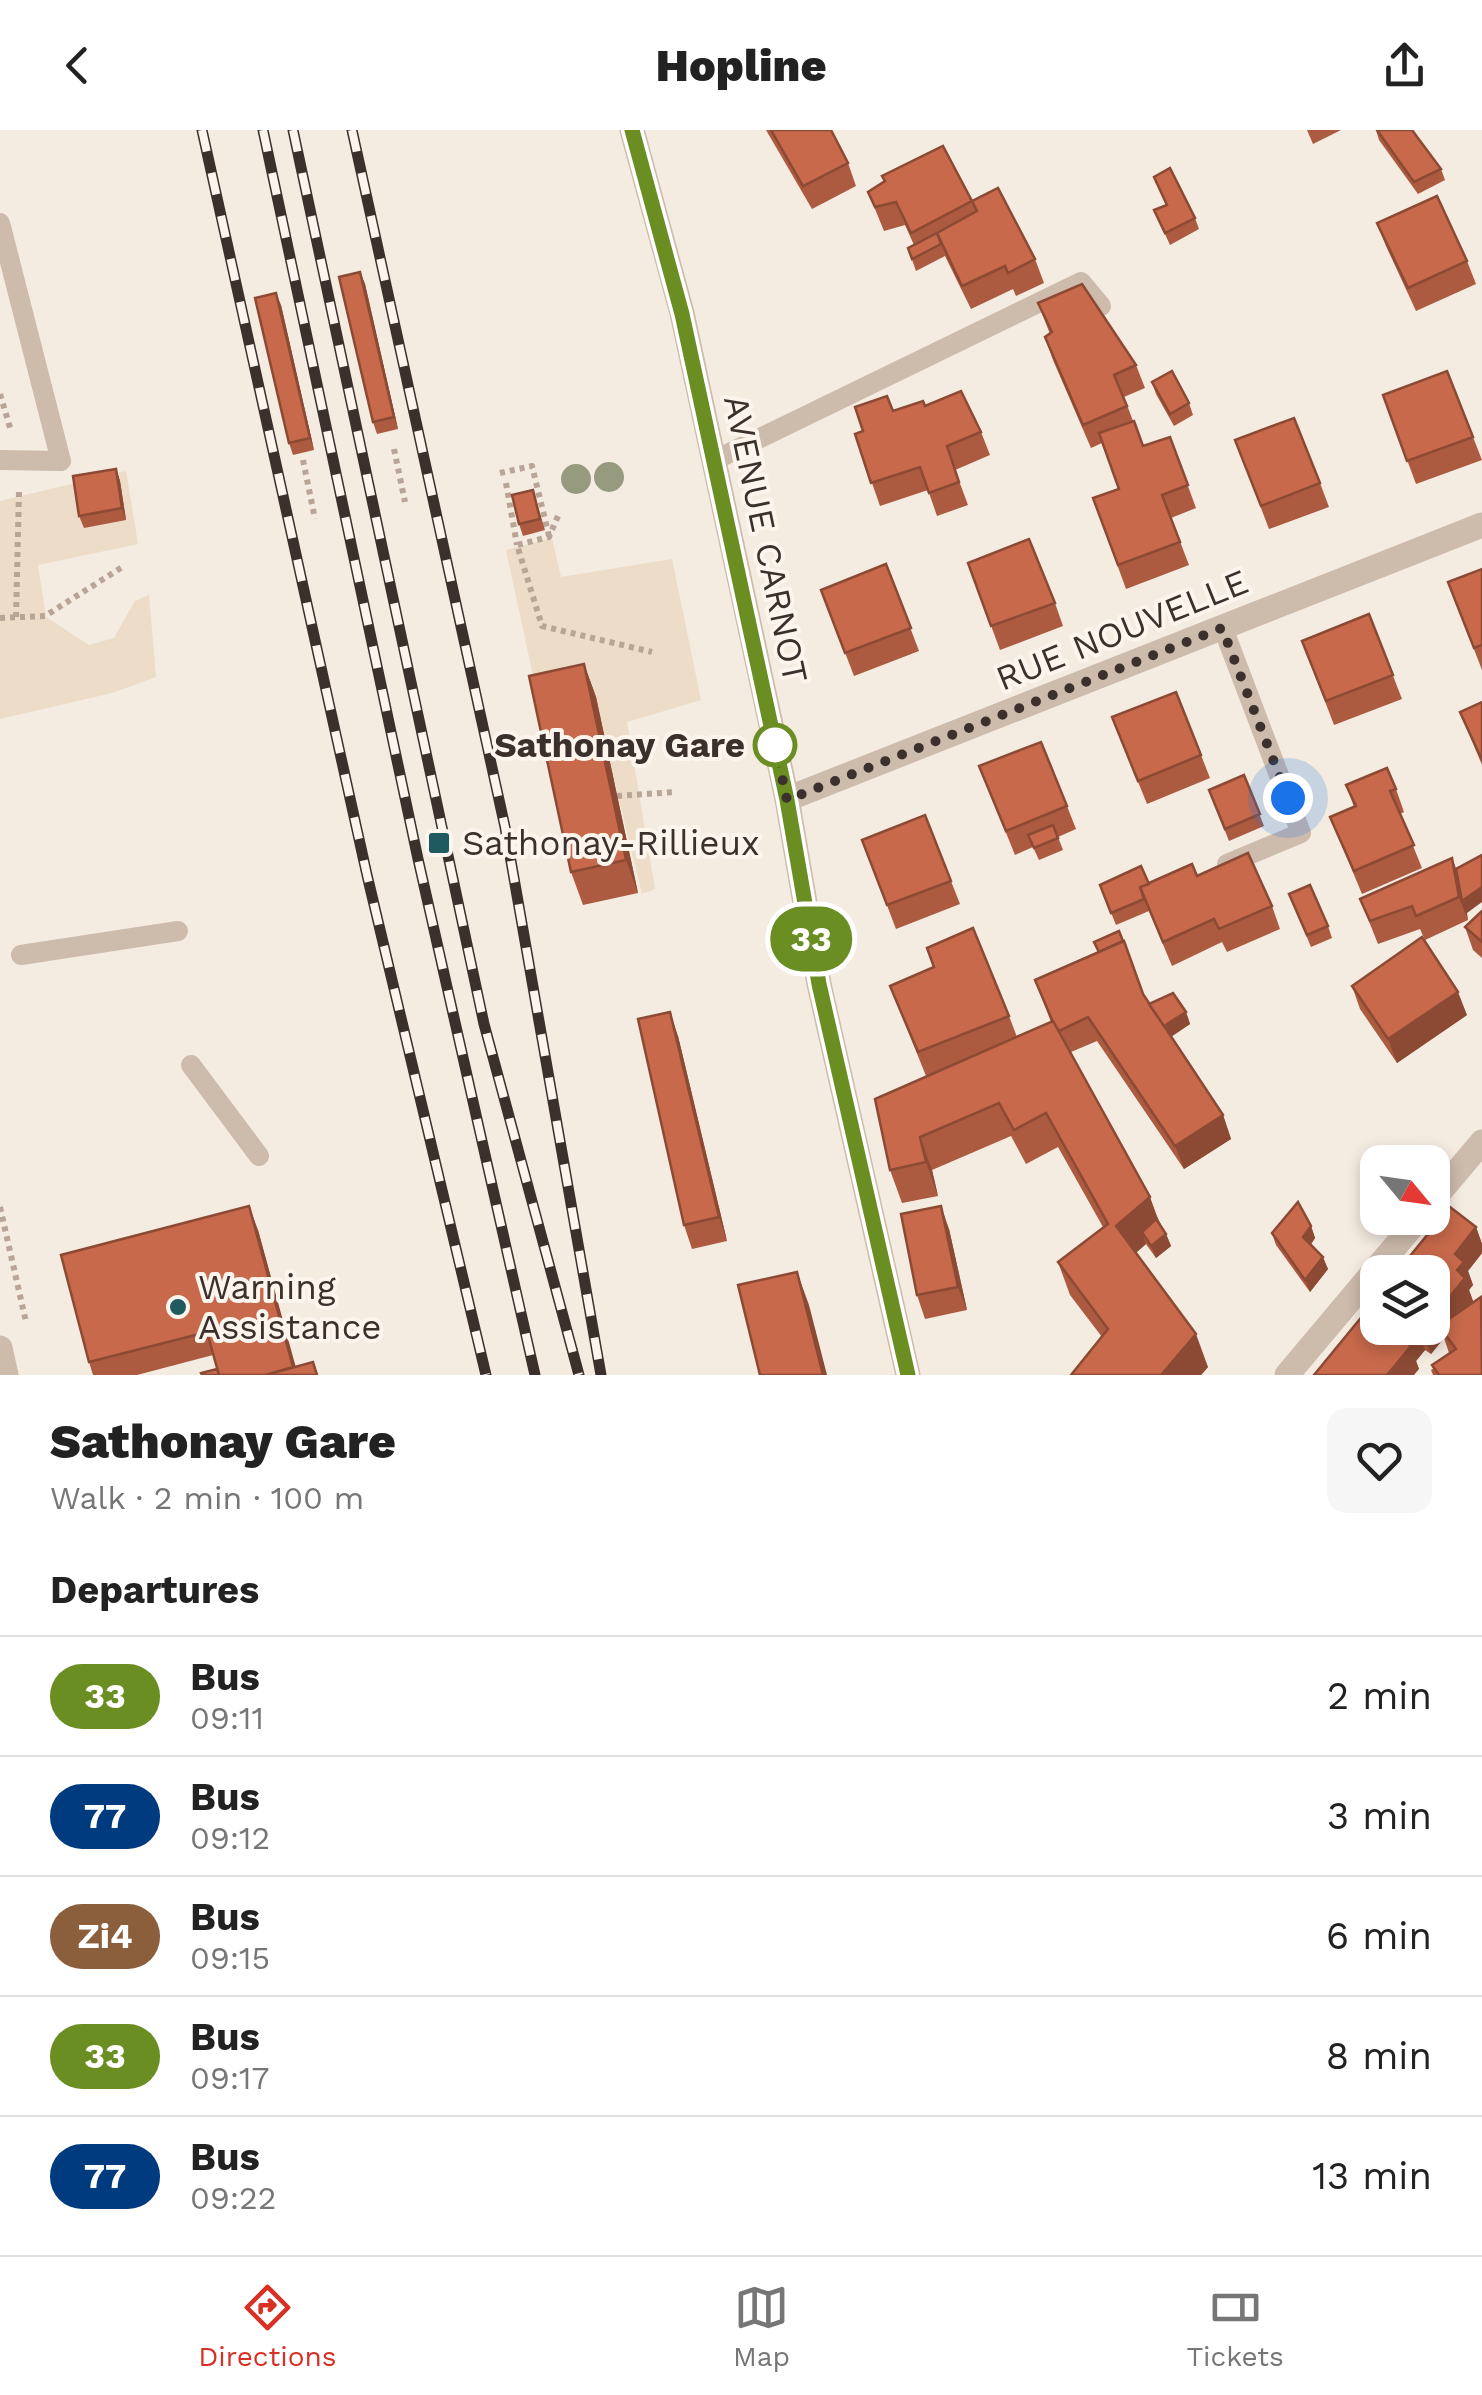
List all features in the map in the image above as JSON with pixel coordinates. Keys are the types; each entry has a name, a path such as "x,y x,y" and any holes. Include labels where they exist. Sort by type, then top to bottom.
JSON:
{"street":[{"name":"AVENUE CARNOT","path":"632,130 682,314 715,460 787,800 819,984 908,1375"},
{"name":"RUE NOUVELLE","path":"787,800 1482,525"},
{"path":"1450,1180 1482,1142"},
{"path":"1287,1375 1405,1235"},
{"path":"0,1348 6,1375"}],"lane":[{"path":"0,223 61,461 10,460"},
{"path":"715,460 1081,282 1101,306"},
{"path":"1207,872 1301,833 1222,628"},
{"path":"20,955 178,931"},
{"path":"191,1065 259,1156"}],"path":[{"path":"0,394 10,460 16,617"},
{"path":"394,449 404,502"},
{"path":"303,460 315,519"},
{"path":"500,472 532,466 550,538"},
{"path":"506,483 517,545 542,626 652,652"},
{"path":"550,538 558,516"},
{"path":"517,545 550,538"},
{"path":"0,618 45,616 124,566"},
{"path":"617,796 675,792"},
{"path":"0,1206 30,1338"}],"shaded area":[{"path":"126,471 138,544 38,565 46,617 89,645 114,638 135,601 149,595 156,677 112,693 0,719 0,501"},
{"path":"552,538 561,577 672,559 701,700 627,722 655,889 642,894 615,783 540,708 506,550"}],"building":[{"path":"771,130 831,130 848,163 803,186"},
{"path":"1377,130 1412,130 1441,169 1414,182"},
{"path":"943,146 972,201 911,233 896,202 875,207 868,192 885,181 882,176"},
{"path":"1170,168 1195,218 1165,233 1154,210 1167,205 1154,177"},
{"path":"998,188 1035,259 1008,273 1005,266 962,286 937,233 977,211 972,201"},
{"path":"1437,196 1467,261 1408,288 1377,223"},
{"path":"937,233 941,244 912,259 908,248"},
{"path":"360,272 394,417 373,422 339,277"},
{"path":"1082,284 1136,365 1114,375 1127,406 1083,425 1045,337 1052,332 1038,303"},
{"path":"276,293 310,438 289,443 255,298"},
{"path":"1172,371 1189,403 1170,414 1152,382"},
{"path":"1447,371 1473,437 1407,461 1383,395"},
{"path":"961,391 981,432 947,446 959,482 929,493 920,467 871,483 855,434 863,431 855,407 887,396 893,411 923,401 925,406"},
{"path":"1294,418 1320,483 1261,506 1235,440"},
{"path":"1134,421 1143,446 1170,437 1188,485 1162,495 1180,542 1118,565 1093,498 1119,489 1099,433"},
{"path":"116,469 122,508 79,516 73,476"},
{"path":"533,490 540,519 519,524 512,495"},
{"path":"1029,539 1055,603 991,626 968,563"},
{"path":"886,564 911,628 845,653 821,590"},
{"path":"1482,569 1482,645 1474,648 1448,582"},
{"path":"1369,614 1393,675 1326,701 1302,641"},
{"name":"Sathonay-Rillieux","path":"584,664 626,860 571,872 529,676"},
{"path":"1176,692 1201,755 1138,781 1112,717"},
{"path":"1482,702 1482,760 1460,712"},
{"path":"1041,742 1067,806 1006,831 979,766"},
{"path":"1387,768 1396,789 1390,791 1414,845 1354,871 1330,817 1356,806 1346,785"},
{"path":"1244,775 1260,814 1225,829 1209,790"},
{"path":"925,815 951,881 887,905 862,840"},
{"path":"1053,825 1058,838 1034,848 1028,835"},
{"path":"1248,853 1272,906 1219,929 1214,919 1163,942 1140,887 1192,864 1197,876"},
{"path":"1482,855 1482,887 1462,901 1456,869"},
{"path":"1452,858 1459,897 1416,916 1412,906 1370,921 1360,899"},
{"path":"1141,866 1149,884 1140,887 1144,899 1111,913 1100,885"},
{"path":"1310,885 1328,926 1307,935 1289,894"},
{"path":"1482,911 1482,942 1465,927"},
{"path":"973,928 1009,1016 918,1052 890,986 934,967 927,948"},
{"path":"1119,931 1123,941 1099,952 1094,942"},
{"path":"1422,937 1458,992 1388,1039 1352,986"},
{"path":"1124,941 1143,994 1223,1115 1175,1146 1088,1017 1059,1031 1035,980"},
{"path":"1173,993 1186,1012 1164,1026 1149,1004"},
{"path":"670,1012 719,1217 684,1225 638,1019"},
{"path":"1053,1021 1150,1197 1116,1226 1196,1334 1161,1375 1071,1375 1108,1329 1058,1262 1108,1224 1046,1113 1014,1130 999,1103 920,1137 926,1162 890,1170 875,1099"},
{"path":"1298,1202 1311,1226 1303,1237 1323,1257 1305,1280 1272,1233"},
{"name":"Warning Assistance","path":"249,1206 293,1367 266,1375 219,1375 207,1332 89,1362 61,1255"},
{"path":"941,1206 958,1287 917,1295 901,1214"},
{"path":"1450,1207 1476,1227 1455,1254 1464,1262 1457,1270 1465,1278 1450,1296 1450,1255 1411,1255 1427,1235 1450,1235"},
{"path":"1156,1219 1166,1234 1151,1246 1142,1232"},
{"path":"797,1272 823,1375 760,1375 738,1285"},
{"path":"1481,1297 1482,1375 1439,1375 1432,1365 1456,1349 1450,1341 1450,1318"},
{"path":"1360,1319 1360,1345 1411,1346 1387,1375 1314,1375"},
{"path":"313,1362 317,1375 266,1375"},
{"path":"217,1369 219,1375 201,1373"}],"railway":[{"path":"202,130 367,875 486,1375"},
{"path":"263,130 418,859 535,1375"},
{"path":"293,130 484,1024 579,1375"},
{"path":"352,130 505,827 601,1375"}],"bus line":[{"name":"33","path":"632,130 682,314 787,800 819,984 908,1375"}],"place":[{"name":"Sathonay Gare","path":"775,745"},
{"name":"Sathonay-Rillieux","path":"439,843"},
{"name":"Warning Assistance","path":"178,1307"}],"route":[{"path":"775,745 787,800 1222,628 1288,798"}]}
